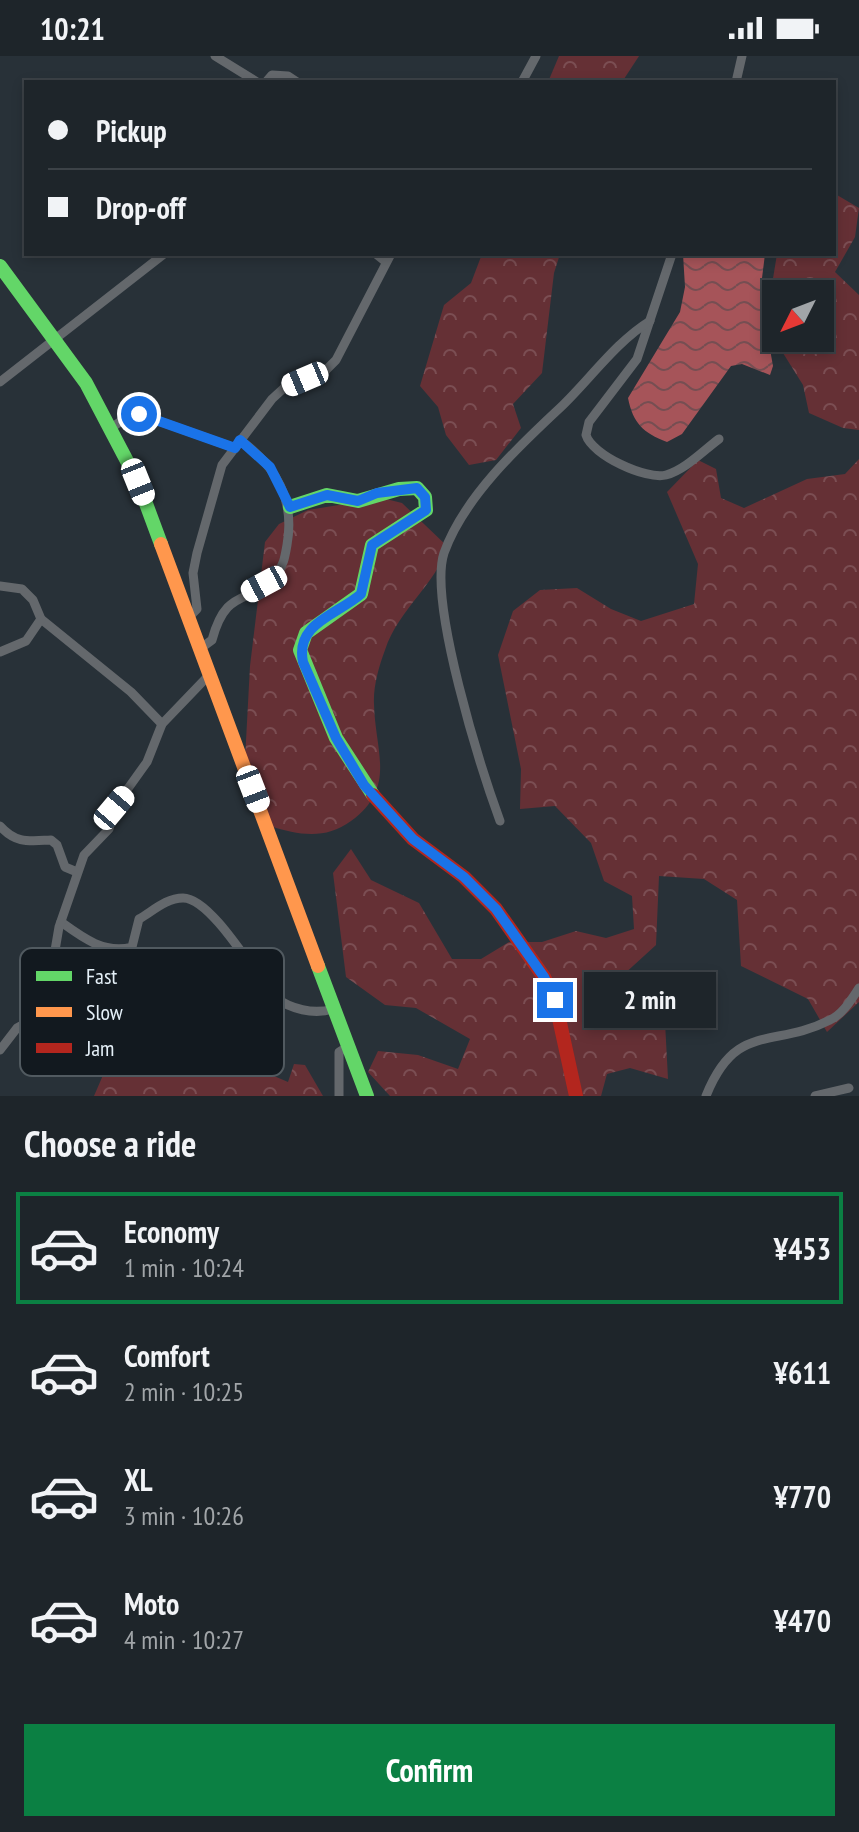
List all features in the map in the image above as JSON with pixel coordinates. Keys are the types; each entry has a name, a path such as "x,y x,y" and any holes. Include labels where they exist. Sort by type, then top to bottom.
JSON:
{"street":[{"path":"215,56 254,80"},
{"path":"523,80 536,56"},
{"path":"736,80 742,56"},
{"path":"268,80 272,75 288,76 294,80"},
{"path":"0,382 161,256"},
{"path":"671,256 637,359 589,422 586,435 589,445 598,454 652,475 664,476 719,439"},
{"path":"189,617 197,609 193,573 222,465 284,388 326,370 336,360 388,258"},
{"path":"0,266 55,338 111,428 138,482 367,1096"},
{"path":"500,821 468,720 442,603 441,570 445,553 462,519 490,481 536,430 650,321"},
{"path":"111,428 139,414 238,444 270,467 290,507 291,527 280,569 264,584 231,601 219,616 212,640 201,648"},
{"path":"290,507 327,495 358,501 399,489 417,488 425,497 426,510 372,545 361,594 306,633 300,650 303,662 336,738 364,785 413,839 464,877 496,909 544,977 555,1000 576,1096"},
{"path":"0,586 22,589 33,600 41,619 131,692 162,724"},
{"path":"0,652 26,641 41,619"},
{"path":"57,948 61,922 84,855 109,829 114,808 147,762 162,724 210,674"},
{"path":"0,826 10,838 21,842 51,840 65,867 77,872"},
{"path":"128,948 132,947 139,919 162,903 181,898 197,900 213,912 236,948"},
{"path":"61,922 98,946 115,948"},
{"path":"706,1096 721,1063 741,1046 832,1019 859,988"},
{"path":"284,1004 319,1013 333,1009"},
{"path":"0,1050 20,1026"},
{"path":"339,1096 339,1052 347,1047"},
{"path":"839,1096 859,1082"},
{"path":"815,1096 849,1088"}],"green space":[{"path":"559,56 639,56 623,80 549,80"},
{"path":"837,195 859,208 855,237 835,272 859,295 859,430 843,428 809,413 803,385 782,352 834,352 834,280 773,280 777,256 836,256"},
{"path":"481,256 559,256 554,273 542,373 513,404 521,428 496,460 469,465 446,435 438,407 420,386 444,305 471,283"},
{"path":"859,459 859,1002 827,1032 808,999 741,966 737,900 704,879 659,876 656,945 622,976 610,1002 665,1022 668,1079 630,1068 607,1074 601,1096 390,1096 368,1072 378,1051 418,1055 458,1069 470,1039 416,1008 385,1005 346,977 333,873 351,849 371,880 419,903 452,959 481,959 509,942 542,942 576,931 606,938 634,929 632,896 604,881 591,843 555,806 520,809 521,769 498,655 513,611 540,590 577,588 611,609 641,621 694,604 698,564 667,492 698,460 716,469 721,498 744,508 807,479 845,474"},
{"path":"382,498 402,503 447,546 435,572 391,635 379,670 374,697 379,782 365,808 341,827 312,834 270,826 244,779 250,666 265,542 279,524 308,510"},
{"path":"294,1064 305,1065 323,1096 94,1096 103,1076 274,1076 288,1082"}],"water":[{"path":"683,256 765,256 760,294 762,352 770,352 773,366 770,375 742,364 731,366 682,434 667,442 640,426 628,398 680,312 685,287"}],"traffic: fast":[{"path":"0,266 86,383 138,482 161,544"},
{"path":"290,507 327,495 358,501 399,489 417,488 425,497 426,510 372,545 361,594 306,633 300,650 336,738 373,795"},
{"path":"318,966 367,1096"}],"traffic: slow":[{"path":"161,544 318,966"}],"traffic: jam":[{"path":"373,795 413,839 464,877 496,909 544,977 555,1000 576,1096"}],"route":[{"path":"139,414 235,448 240,440 270,467 290,507 327,495 358,501 399,489 417,488 425,497 426,510 386,533 372,545 361,594 306,633 300,650 303,662 311,684 324,703 336,738 364,785 413,839 464,877 496,909 544,977 555,1000"}]}
